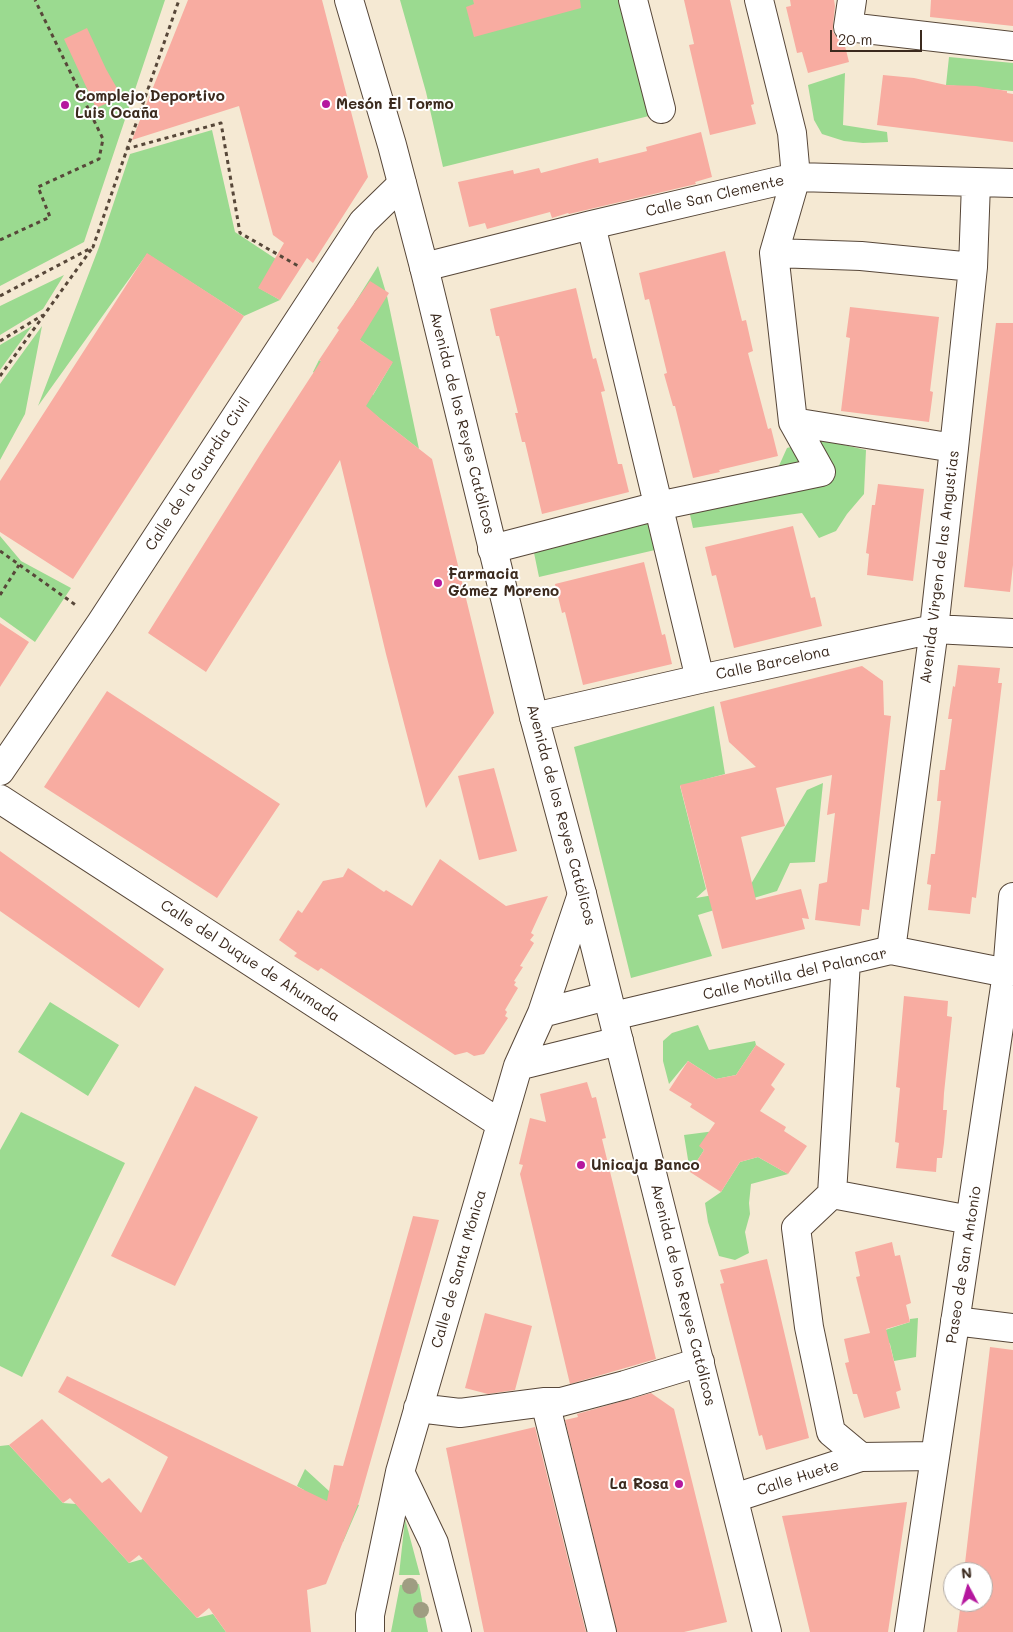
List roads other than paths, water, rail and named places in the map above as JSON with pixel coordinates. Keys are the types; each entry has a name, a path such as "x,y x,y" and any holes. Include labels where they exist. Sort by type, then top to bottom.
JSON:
{"street":[{"name":"Avenida de los Reyes Católicos","path":"349,0 424,267 534,717 582,894 767,1632"},
{"path":"633,0 661,109"},
{"path":"648,0 668,78"},
{"path":"492,548 658,506 821,472 793,422 774,253 796,177 792,133 759,0"},
{"path":"852,0 848,27 1013,46"},
{"name":"Calle San Clemente","path":"424,267 591,225 796,177 1013,183"},
{"name":"Avenida Virgen de las Angustias","path":"891,950 934,629 973,267 976,183"},
{"name":"Calle de la Guardia Civil","path":"0,771 101,623 363,222 402,184"},
{"path":"591,225 700,679"},
{"path":"774,253 862,256 973,267"},
{"path":"793,422 954,448"},
{"name":"Calle Barcelona","path":"534,717 934,629 1013,634"},
{"name":"Calle del Duque de Ahumada","path":"0,799 501,1124"},
{"name":"Calle de Santa Mónica","path":"367,1626 400,1472 518,1066 542,1013 582,894"},
{"name":"Paseo de San Antonio","path":"909,1632 1007,973 1013,897"},
{"name":"Calle Motilla del Palancar","path":"613,1018 891,950 1007,973"},
{"path":"846,961 832,1194 796,1228 809,1327 831,1432 861,1457"},
{"path":"542,1013 613,1018"},
{"path":"518,1066 613,1018"},
{"path":"832,1194 970,1220"},
{"path":"955,1321 1013,1328"},
{"path":"418,1408 460,1414 545,1402 562,1402 700,1362"},
{"path":"545,1402 602,1632"},
{"name":"Calle Huete","path":"734,1498 861,1457 935,1456"},
{"path":"400,1472 434,1543 457,1632"}],"place":[{"name":"Mesón El Tormo","path":"326,104"},
{"name":"Complejo Deportivo Luis Ocaña","path":"65,105"},
{"name":"Farmacia Gómez Moreno","path":"438,583"},
{"name":"Unicaja Banco","path":"581,1165"},
{"name":"La Rosa","path":"679,1484"}]}
